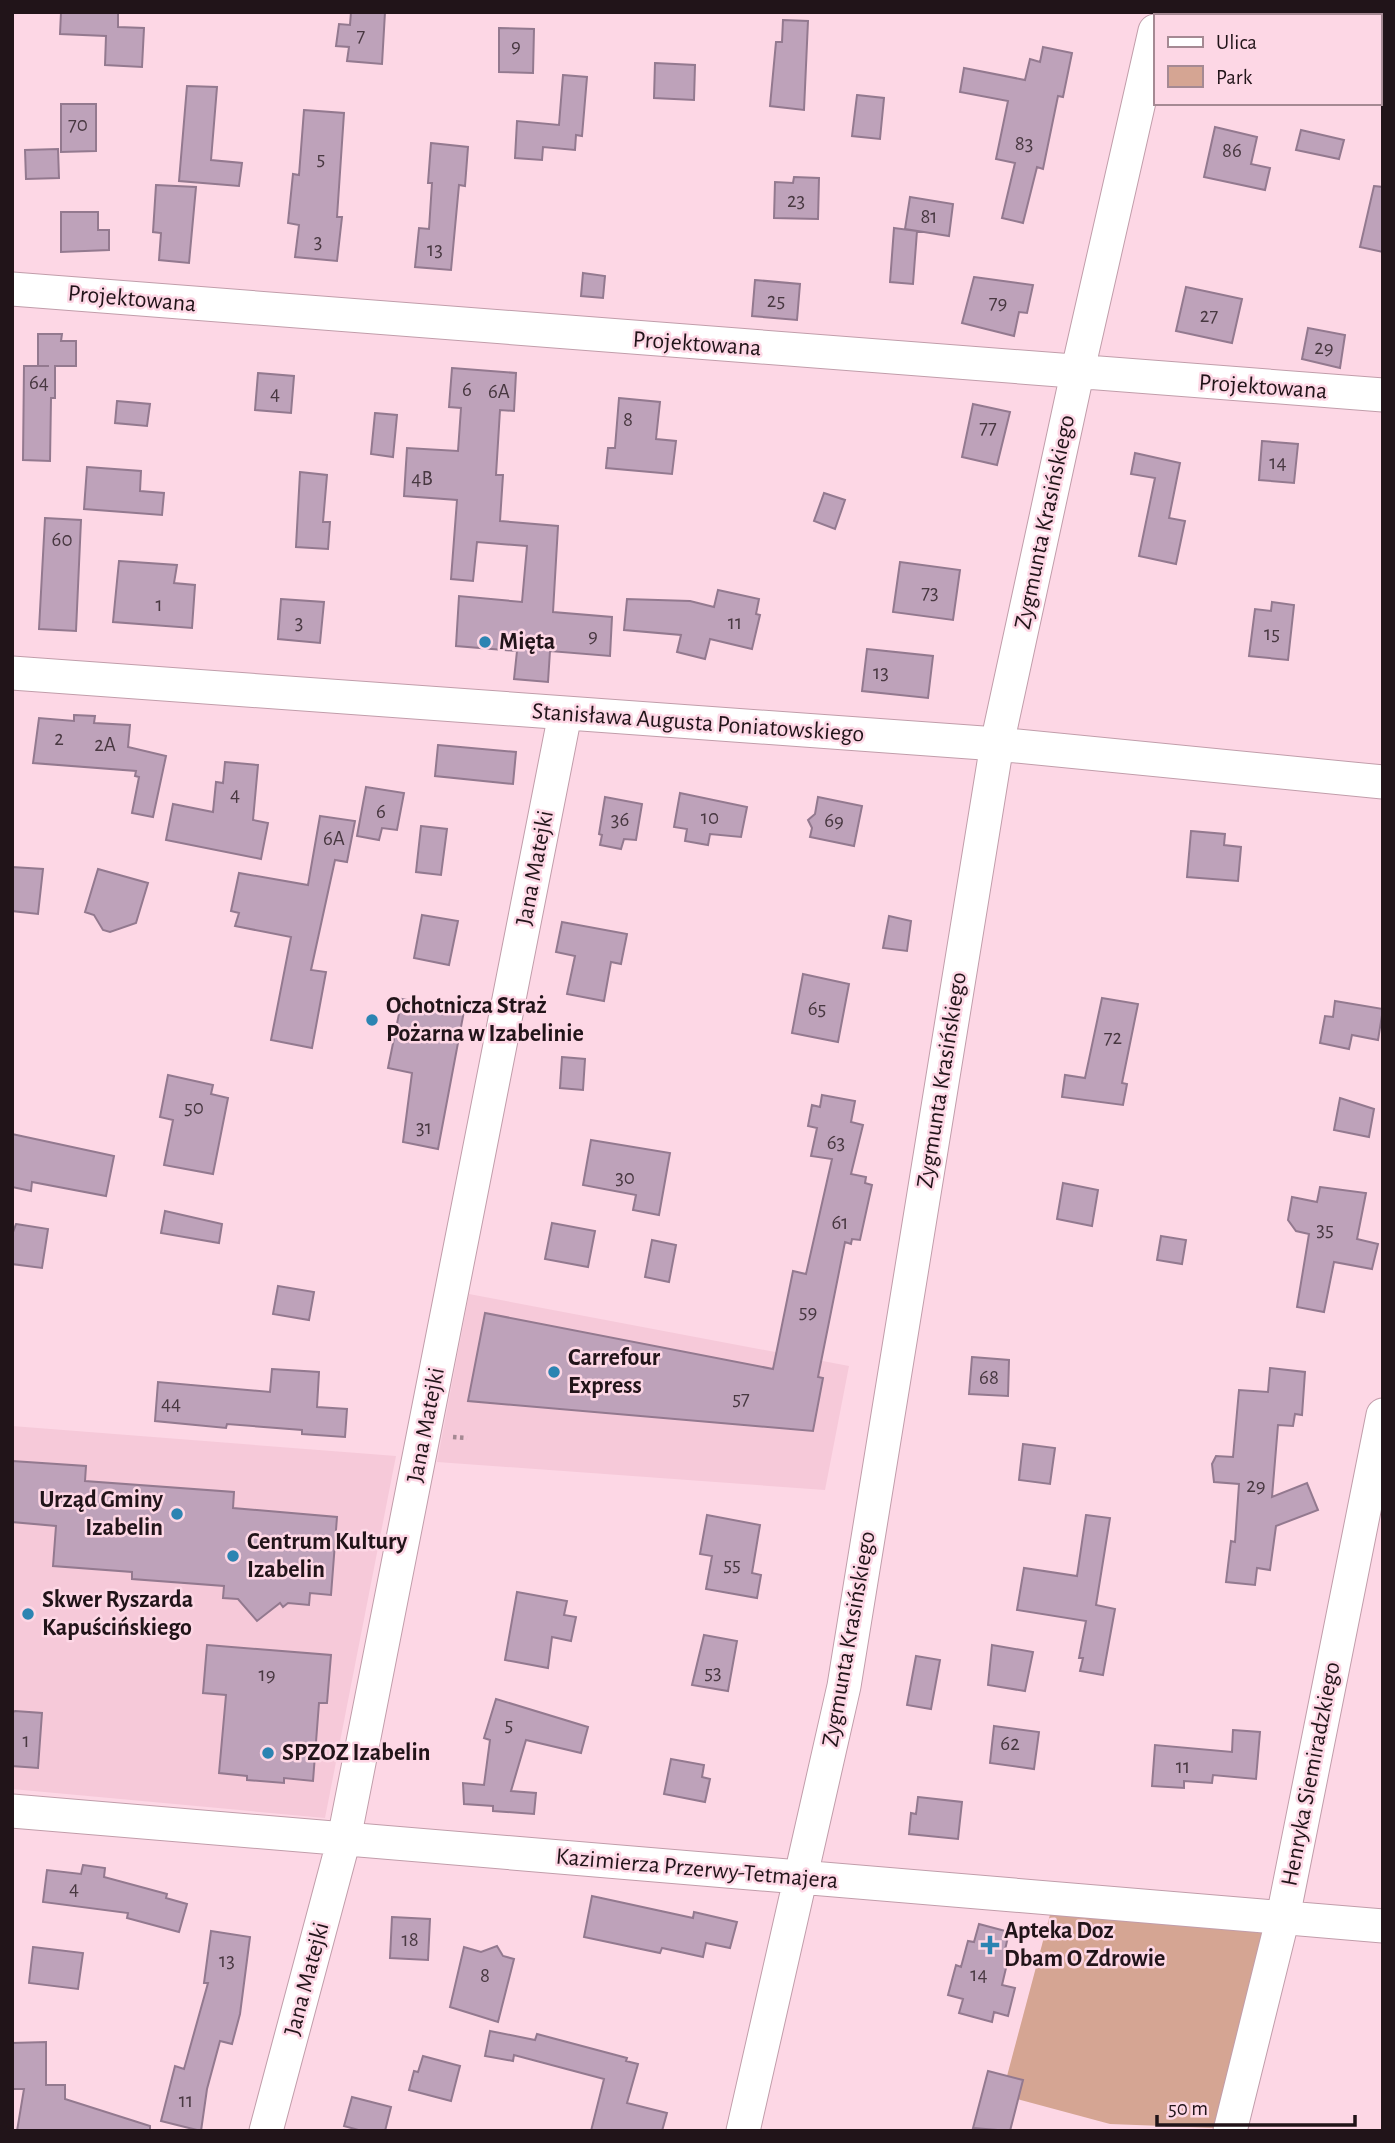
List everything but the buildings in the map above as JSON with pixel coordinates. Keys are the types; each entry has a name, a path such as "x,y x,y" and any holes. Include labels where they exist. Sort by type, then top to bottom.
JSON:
{"street":[{"name":"Zygmunta Krasińskiego","path":"743,2131 844,1686 997,744 1076,374 1154,35"},
{"name":"Projektowana","path":"12,289 1076,374 1383,395"},
{"name":"Stanisława Augusta Poniatowskiego","path":"12,673 997,744 1383,782"},
{"name":"Jana Matejki","path":"266,2131 344,1839 565,714"},
{"name":"Henryka Siemiradzkiego","path":"1230,2131 1283,1917 1383,1415"},
{"name":"Kazimierza Przerwy-Tetmajera","path":"12,1811 1383,1926"}],"shaded area":[{"path":"469,1294 849,1366 825,1490 437,1462"},
{"path":"12,1426 396,1456 325,1818 12,1789"}],"green space":[{"path":"1051,1911 1262,1927 1265,1938 1216,2128 1110,2124 1017,2099 1007,2076"}],"place":[{"name":"Mięta","path":"485,642"},
{"name":"Ochotnicza Straż Pożarna w Izabelinie","path":"372,1020"},
{"name":"Carrefour Express","path":"554,1372"},
{"name":"Urząd Gminy Izabelin","path":"177,1514"},
{"name":"Centrum Kultury Izabelin","path":"233,1556"},
{"name":"Skwer Ryszarda Kapuścińskiego","path":"28,1614"},
{"name":"SPZOZ Izabelin","path":"268,1753"},
{"name":"Apteka Doz Dbam O Zdrowie","path":"990,1945"}]}
